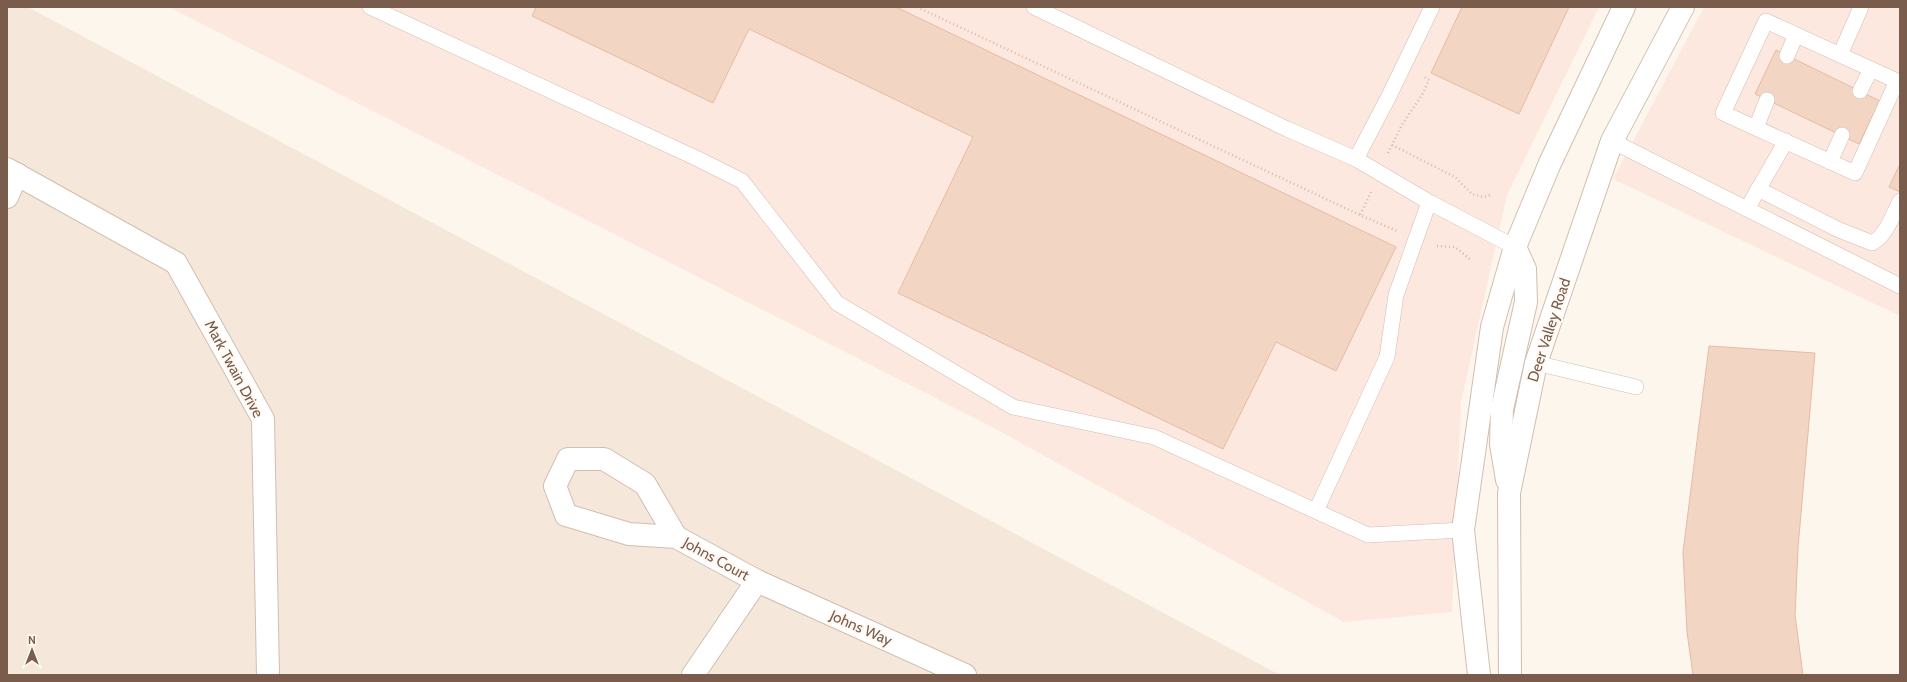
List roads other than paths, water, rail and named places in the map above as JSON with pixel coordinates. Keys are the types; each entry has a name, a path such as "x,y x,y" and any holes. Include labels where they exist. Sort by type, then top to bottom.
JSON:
{"street":[{"path":"1479,675 1463,530 1492,327 1515,246 1550,163 1624,7"},
{"name":"Deer Valley Road","path":"1510,675 1509,493 1536,364 1612,141 1683,7"},
{"path":"7,198 12,172"},
{"name":"Mark Twain Drive","path":"12,172 176,263 263,418 268,675"},
{"path":"1509,493 1501,444 1502,409 1526,302 1525,269 1515,246"},
{"name":"Johns Court","path":"676,537 646,484 604,459 568,459 555,486 566,515 629,534 676,537 757,581"},
{"path":"693,675 757,581"},
{"name":"Johns Way","path":"757,581 965,675"}],"lane":[{"path":"370,7 698,159 742,181 837,303 1013,407 1154,437 1368,535 1463,530"},
{"path":"1034,7 1287,129 1356,159 1429,202 1515,246"},
{"path":"1356,159 1432,7"},
{"path":"1840,55 1861,7"},
{"path":"1766,21 1796,36 1899,82 1855,173 1724,112 1766,21"},
{"path":"1787,56 1796,36"},
{"path":"1860,91 1871,69"},
{"path":"1756,128 1767,100"},
{"path":"1830,162 1842,136"},
{"path":"1612,141 1900,286"},
{"path":"1747,209 1786,141"},
{"path":"1758,189 1837,229 1872,243 1878,240 1900,201"},
{"path":"1316,511 1388,357 1396,295 1429,202"},
{"path":"1536,364 1636,387"}]}
